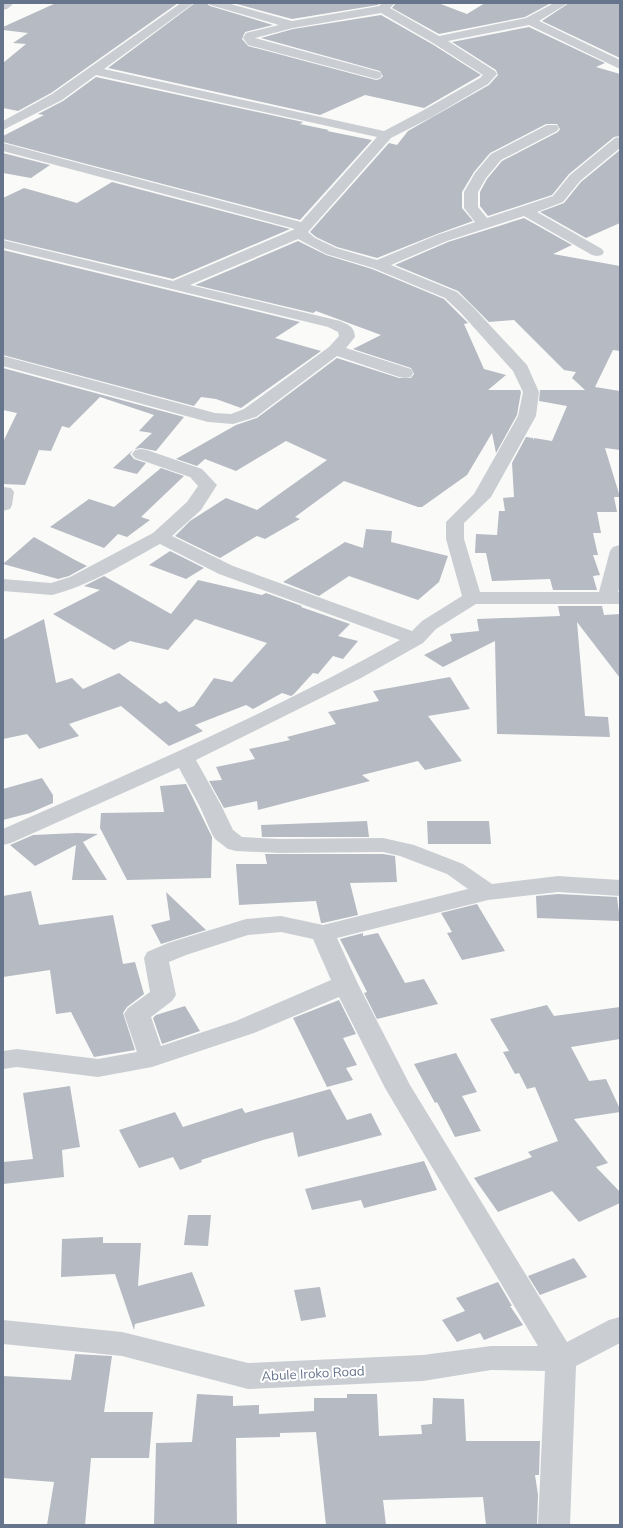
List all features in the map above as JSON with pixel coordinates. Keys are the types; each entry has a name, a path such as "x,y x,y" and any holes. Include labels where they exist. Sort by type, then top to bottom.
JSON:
{"street":[{"path":"3,7 6,3"},
{"path":"3,126 57,97 188,3"},
{"path":"214,3 292,25"},
{"path":"437,40 530,21 562,3"},
{"path":"176,285 302,230 386,135 427,114 484,81 491,74 386,6 292,25 250,36 248,38 252,42 376,75"},
{"path":"530,21 620,65"},
{"path":"94,71 386,135"},
{"path":"485,225 471,208 471,192 480,176 496,158 552,128"},
{"path":"378,264 442,238 485,225 558,199 575,178 620,141"},
{"path":"3,147 302,230 310,241 331,251 378,264 451,295 466,309 521,369 531,392 527,416 482,496 455,522 455,539 472,598"},
{"path":"525,211 598,252"},
{"path":"3,244 334,324 346,330 347,336 335,350 250,414 234,419 214,418 3,361"},
{"path":"335,350 405,373"},
{"path":"3,585 52,589 77,581 160,537 194,506 208,484 196,473 141,454"},
{"path":"160,537 226,570 416,639"},
{"path":"3,838 184,758 354,674 416,639 429,626 472,598 614,598 620,551"},
{"path":"184,758 212,807 223,834 236,844 280,846 383,844 406,850 455,869 488,892"},
{"path":"152,1058 137,1014 162,995 156,958 178,949 246,926 281,924 323,933 488,892 558,884 620,888"},
{"path":"323,933 345,984 398,1088 561,1359 554,1525"},
{"path":"3,1060 17,1058 98,1068 152,1058 245,1027 345,984"},
{"name":"Abule Iroko Road","path":"3,1332 122,1344 248,1376 424,1368 491,1358 561,1359 620,1329"}],"building":[{"path":"56,3 178,3 51,93 18,111 3,108 3,63 26,44 13,43 28,33 3,30 3,27"},
{"path":"195,3 206,3 210,6 273,25 245,32 242,39 248,46 376,80 383,76 380,71 261,38 293,29 381,15 432,44 481,75 424,108 365,95 320,115 108,68"},
{"path":"233,3 380,3 378,5 292,19"},
{"path":"396,3 438,3 467,14 485,3 551,3 525,17 439,34 392,8"},
{"path":"569,3 620,3 620,58 542,21"},
{"path":"529,27 605,63 596,67 620,74 620,136 614,137 569,174 552,195 488,216 480,206 480,192 487,179 502,161 558,132 560,129 557,124 546,124 490,153 474,172 462,192 462,208 473,221 377,258 337,247 316,237 310,232 389,143 397,145 408,131 489,85 498,75 496,70 452,42"},
{"path":"96,77 303,122 300,124 372,140 300,220 3,142 3,136 44,115 38,114 63,101"},
{"path":"620,150 620,223 586,238 540,212 564,203 581,182"},
{"path":"3,153 50,165 31,178 3,173"},
{"path":"112,182 290,229 173,279 3,239 3,198 24,188 77,203"},
{"path":"524,218 572,245 553,254 620,266 620,351 613,350 595,387 620,391 620,450 605,448 620,497 614,497 617,512 597,512 601,533 593,533 598,555 593,555 600,575 593,576 597,590 553,590 550,579 492,581 486,553 475,553 476,534 497,535 499,511 505,511 503,498 514,497 512,463 526,437 533,438 533,440 534,438 552,441 567,406 539,401 540,390 585,390 572,378 576,372 564,370 514,320 489,322 458,291 395,265 448,242"},
{"path":"298,241 326,255 372,269 444,299 468,323 464,324 484,369 506,375 488,390 520,390 521,392 517,415 496,453 492,433 467,475 422,507 418,507 344,481 295,517 300,519 265,539 257,536 220,558 175,536 190,521 226,498 257,510 327,460 286,441 236,471 205,459 197,466 176,459 236,425 257,418 337,358 399,378 411,378 414,374 411,368 353,349 381,335 316,311 313,313 195,285"},
{"path":"3,250 300,322 275,338 321,351 241,408 216,399 201,397 194,406 3,355"},
{"path":"3,368 184,417 156,451 141,448 135,449 152,433 139,431 154,415 100,397 69,428 62,426 51,451 39,450 25,485 3,484 3,442 17,413 3,410"},
{"path":"133,450 130,454 134,459 146,463 137,474 113,468"},
{"path":"161,468 184,476 141,517 150,520 127,537 118,534 104,548 50,527 89,499 114,507"},
{"path":"366,529 392,531 391,542 448,556 439,582 418,600 349,576 319,596 283,582 345,542 363,548"},
{"path":"34,537 87,566 69,576 58,579 3,564"},
{"path":"170,551 204,568 186,579 149,565"},
{"path":"104,576 171,614 198,580 262,595 266,593 350,624 338,636 358,641 343,659 333,656 318,674 313,673 291,696 282,693 253,709 246,705 195,725 203,731 169,746 121,706 69,724 79,736 39,749 27,734 3,739 3,640 44,619 56,683 72,678 83,689 119,673 160,704 166,701 179,712 194,706 214,678 232,682 267,643 195,619 168,650 130,641 114,650 53,614 100,590 84,586"},
{"path":"558,606 602,606 604,615 620,614 620,678 577,622 585,716 608,717 610,737 497,734 495,641 443,667 424,655 452,641 450,634 479,631 477,619 560,616"},
{"path":"450,677 470,709 428,716 462,761 425,770 418,761 362,775 370,781 258,810 257,801 224,808 209,781 222,780 216,767 255,759 249,749 290,740 287,737 336,724 328,712 379,701 373,691"},
{"path":"42,778 53,795 53,803 30,813 3,820 3,789"},
{"path":"186,784 212,837 211,878 127,880 100,828 101,813 164,812 160,786"},
{"path":"367,821 369,837 262,837 261,825"},
{"path":"427,821 489,821 491,844 428,844"},
{"path":"77,833 98,834 83,842 107,880 72,880 76,845 35,866 10,845 33,835"},
{"path":"265,854 383,854 395,856 397,882 350,883 358,915 323,923 321,923 316,901 239,905 236,864 267,864"},
{"path":"31,891 39,925 113,915 123,964 135,962 144,994 127,1007 123,1013 135,1050 94,1057 71,1012 56,1014 50,970 3,977 3,896"},
{"path":"166,892 206,930 161,944 151,925 170,920"},
{"path":"558,894 617,897 620,921 537,918 536,896"},
{"path":"477,904 505,951 462,960 447,933 452,932 441,913"},
{"path":"363,933 363,936 378,933 405,983 424,979 438,1004 377,1019 364,993 367,992 340,939"},
{"path":"339,1000 356,1034 343,1038 357,1065 346,1068 353,1080 327,1087 293,1018"},
{"path":"547,1005 554,1016 620,1007 620,1039 571,1047 589,1081 606,1079 620,1109 620,1112 574,1119 608,1163 596,1167 620,1192 620,1203 579,1222 552,1191 498,1212 474,1178 532,1157 528,1152 558,1141 535,1087 527,1089 519,1073 515,1074 503,1052 509,1051 490,1019"},
{"path":"185,1006 200,1031 162,1044 153,1018 156,1015"},
{"path":"456,1053 477,1092 462,1096 481,1131 455,1137 437,1102 435,1103 414,1064"},
{"path":"70,1086 80,1147 62,1150 64,1177 3,1184 3,1162 33,1159 23,1093"},
{"path":"330,1089 347,1120 371,1113 382,1135 298,1157 293,1132 201,1160 202,1162 180,1170 173,1157 139,1168 119,1130 175,1112 183,1127 242,1108 245,1113"},
{"path":"424,1161 437,1190 364,1208 361,1200 312,1210 305,1189"},
{"path":"188,1215 211,1215 208,1246 184,1245"},
{"path":"103,1237 103,1243 141,1243 138,1286 192,1272 205,1306 135,1324 134,1330 115,1274 61,1277 62,1239"},
{"path":"574,1258 587,1277 540,1295 528,1276"},
{"path":"498,1282 512,1306 510,1306 523,1325 484,1340 480,1333 457,1342 442,1320 465,1311 456,1298"},
{"path":"320,1287 326,1317 301,1321 294,1290"},
{"path":"75,1354 112,1356 104,1412 153,1412 149,1458 91,1458 85,1525 47,1525 54,1482 3,1478 3,1376 71,1380"},
{"path":"197,1394 233,1396 233,1406 259,1405 259,1414 314,1411 314,1398 347,1398 347,1394 377,1394 379,1436 422,1434 421,1425 432,1424 433,1398 464,1399 466,1441 540,1441 539,1475 535,1475 538,1495 537,1525 486,1525 483,1497 383,1500 386,1525 326,1525 316,1432 280,1433 280,1437 236,1438 237,1525 154,1525 156,1443 192,1442"}]}
